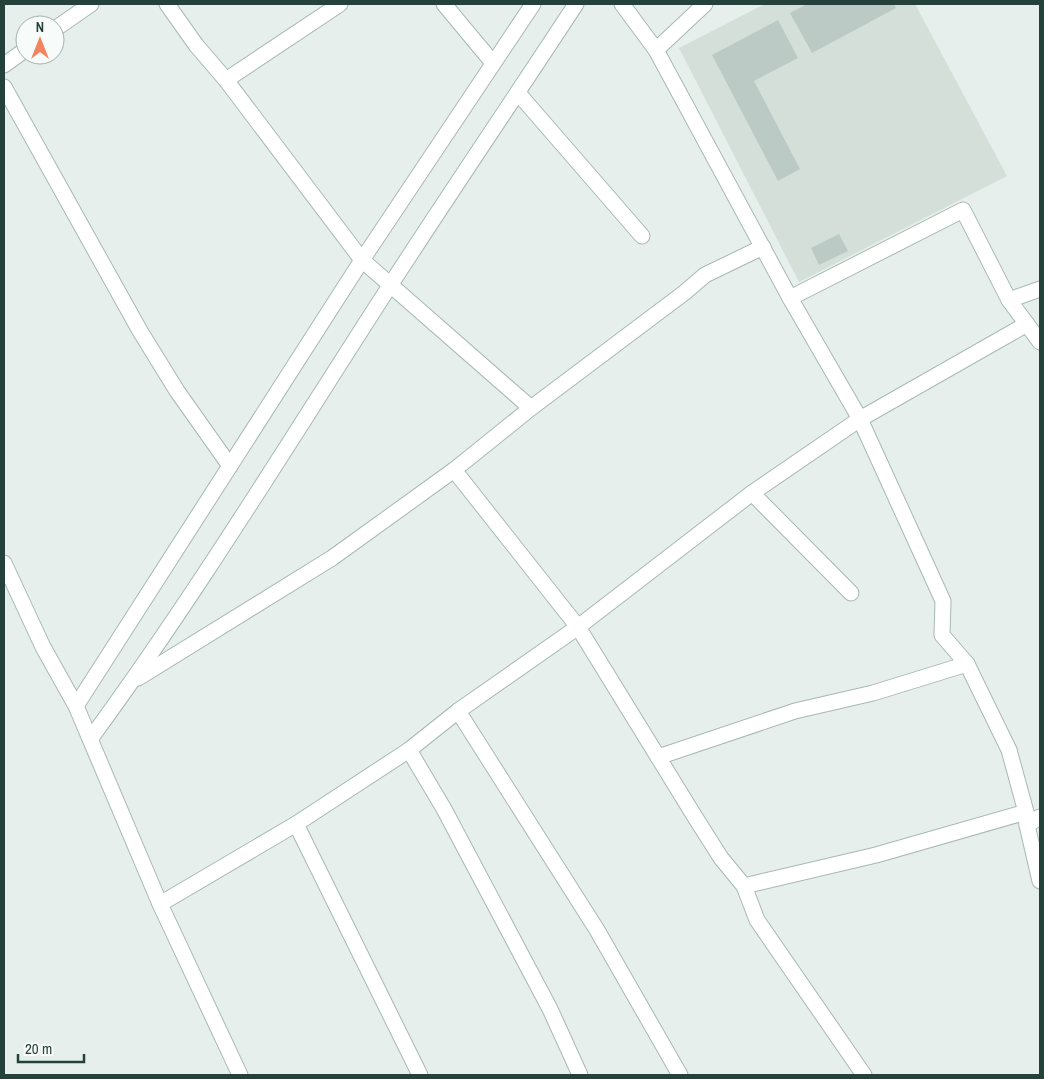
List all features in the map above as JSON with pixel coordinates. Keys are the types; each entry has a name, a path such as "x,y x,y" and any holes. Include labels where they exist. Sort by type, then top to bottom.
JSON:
{"street":[{"path":"65,22 91,4"},
{"path":"167,4 196,45 226,80 362,260 531,408"},
{"path":"226,80 340,4"},
{"path":"444,4 494,63"},
{"path":"76,706 362,260 533,4"},
{"path":"91,738 132,682 234,530 391,285 576,4"},
{"path":"622,4 656,50 790,298 860,419 943,601 942,635 967,664 1009,750 1040,881"},
{"path":"656,50 705,4"},
{"path":"4,65 15,57"},
{"path":"4,87 140,331 177,391 230,466"},
{"path":"518,93 642,236"},
{"path":"790,298 963,210 1009,300 1040,342"},
{"path":"132,682 332,558 454,470 531,408 684,294 705,275 763,248"},
{"path":"1009,300 1040,289"},
{"path":"160,904 296,824 409,750 458,711 578,627 752,492 860,419 1027,324"},
{"path":"454,470 578,627 721,858 744,886 756,920 864,1075"},
{"path":"752,492 852,593"},
{"path":"4,563 42,647 76,706 91,738 160,904 240,1075"},
{"path":"658,757 770,719 873,693 967,664"},
{"path":"458,711 597,930 680,1075"},
{"path":"409,750 444,809 546,1001 580,1075"},
{"path":"744,886 1026,818 1040,817"},
{"path":"296,824 420,1075"}],"shaded area":[{"path":"765,4 915,4 1007,176 799,282 679,48"}],"building":[{"path":"807,4 894,4 896,8 812,53 790,13"},
{"path":"778,20 798,58 754,81 800,169 778,181 712,55"},
{"path":"839,234 848,251 819,265 811,248"}]}
